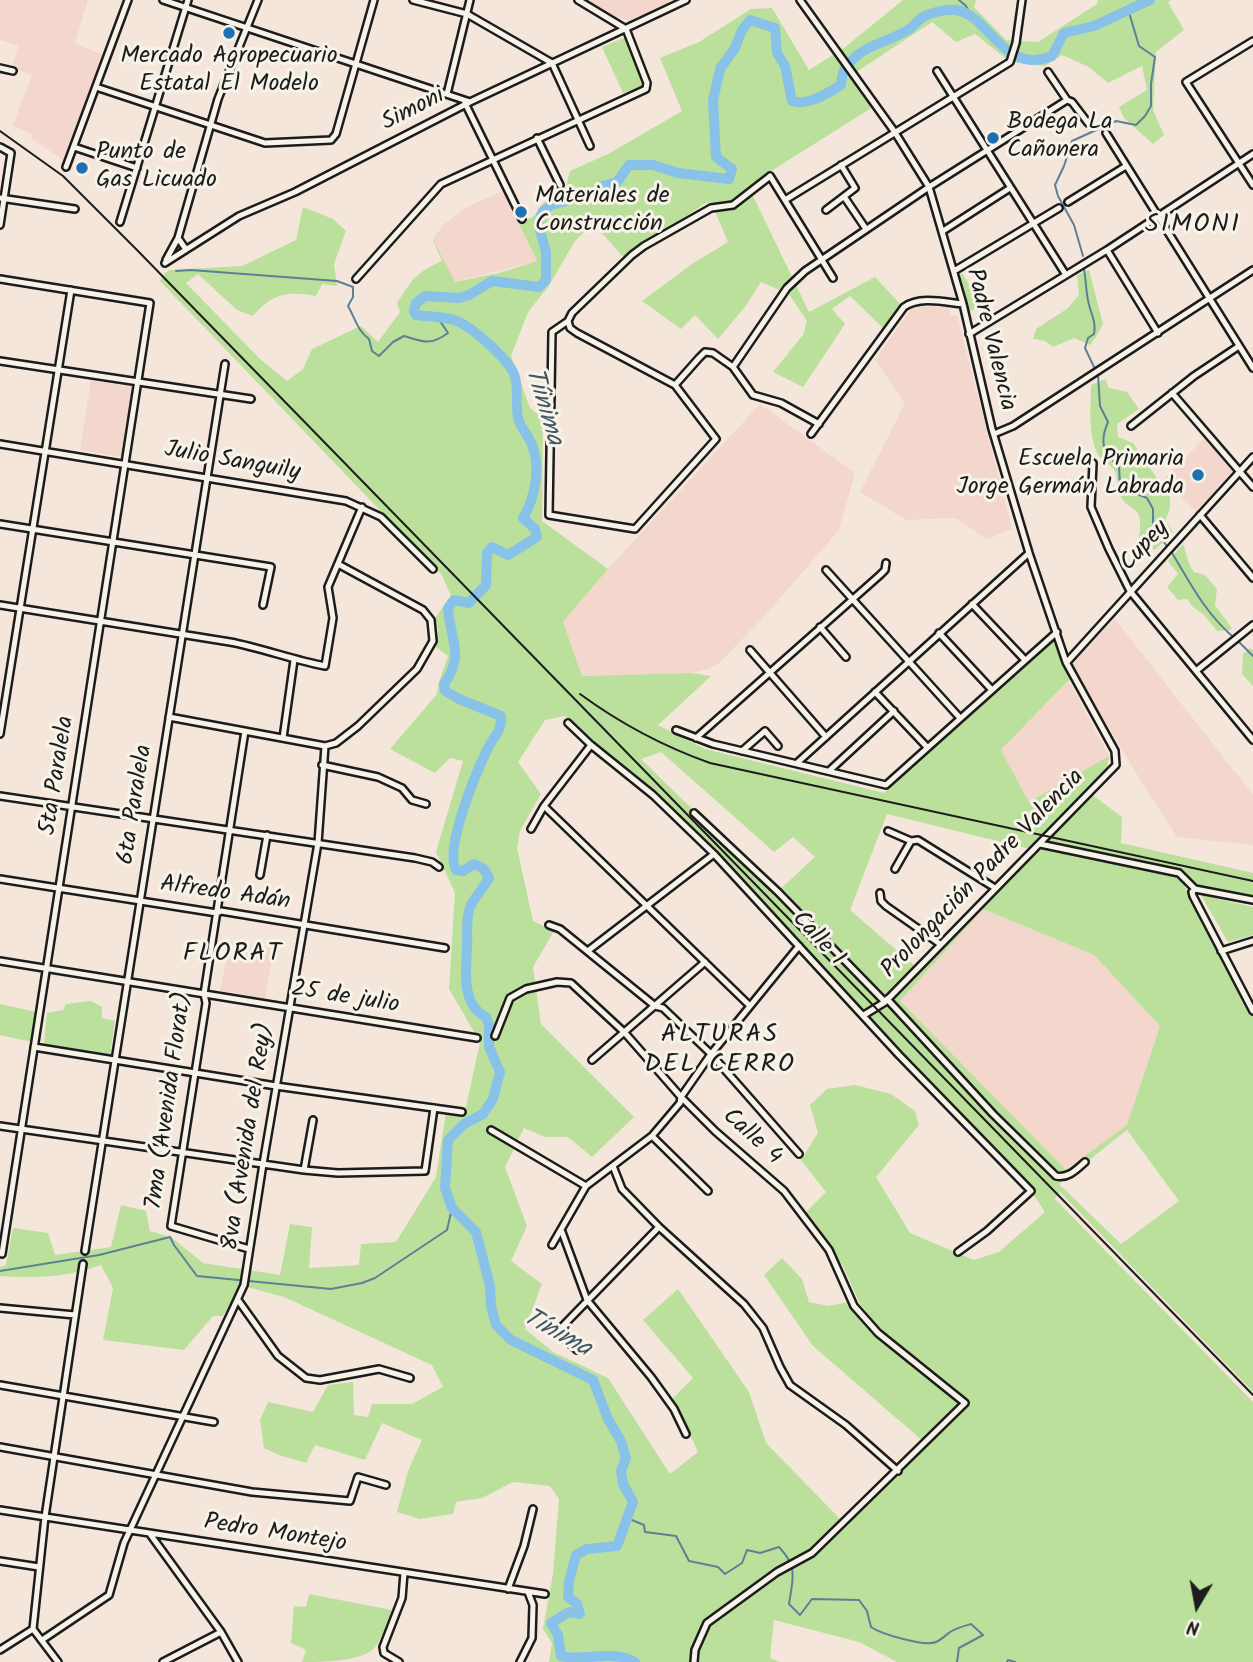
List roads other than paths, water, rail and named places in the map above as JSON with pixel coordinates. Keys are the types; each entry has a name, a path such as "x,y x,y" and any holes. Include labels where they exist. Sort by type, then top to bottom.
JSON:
{"street":[{"path":"66,167 128,0"},
{"path":"163,0 467,102 522,219"},
{"path":"120,222 188,0"},
{"path":"186,248 178,239 210,125 258,0"},
{"path":"96,87 265,143 331,139 336,134 374,0"},
{"path":"413,0 467,14 552,63 590,146"},
{"path":"447,94 470,0"},
{"path":"356,279 440,184 646,89 647,83 626,29 578,0"},
{"name":"Simoni","path":"178,239 165,263 239,216 295,192 467,102 686,0"},
{"name":"Padre Valencia","path":"800,0 812,20 854,73 929,187 963,304 994,434 1029,553 1066,663 1115,751"},
{"path":"785,200 1011,59 1022,0"},
{"path":"1253,41 1186,82 1253,184"},
{"path":"0,68 13,71"},
{"path":"937,71 1066,275"},
{"path":"1048,72 1088,123"},
{"path":"733,367 787,288 821,259 1068,100"},
{"path":"1106,133 1253,368"},
{"path":"537,138 560,184"},
{"path":"0,147 11,153 2,198 0,225"},
{"path":"75,147 137,168"},
{"path":"970,334 1107,250 1253,155"},
{"path":"826,210 855,188 841,164"},
{"path":"1068,202 1126,166"},
{"path":"568,321 570,328 577,333 675,385 716,439 635,529 549,515 552,332 568,321 572,313 644,246 711,208 733,205 770,176 833,278"},
{"path":"943,231 1010,188"},
{"path":"2,198 75,209"},
{"path":"845,198 866,229"},
{"path":"954,271 1059,208"},
{"path":"1107,250 1158,333"},
{"path":"994,434 1013,426 1253,270"},
{"path":"0,279 71,290 0,734"},
{"name":"5ta Paralela","path":"2,1254 150,303 71,290"},
{"path":"811,434 904,307 911,302 928,300 963,304"},
{"path":"1131,426 1238,346"},
{"path":"675,385 705,352 713,353 733,367 753,395 781,403 819,424"},
{"path":"0,361 251,399"},
{"name":"6ta Paralela","path":"85,1251 225,364"},
{"path":"1172,393 1253,487"},
{"name":"Julio Sanguily","path":"0,444 346,500 381,517 433,569"},
{"name":"Cupey","path":"1066,663 1253,457"},
{"path":"1093,463 1091,507 1130,590 1253,740"},
{"path":"0,605 255,647 294,660 325,666 334,618 328,586 362,507"},
{"path":"1200,515 1253,578"},
{"path":"0,524 271,567 263,605"},
{"path":"797,763 1029,553"},
{"path":"696,738 880,575 886,563"},
{"path":"169,717 325,746 336,743 358,726 417,669 433,641 431,620 423,610 338,564"},
{"path":"825,570 960,718"},
{"path":"972,604 1025,660"},
{"path":"1196,671 1253,625"},
{"path":"820,627 846,657"},
{"path":"676,730 742,751 886,785 1057,632"},
{"path":"939,633 992,690"},
{"path":"1060,643 1069,650 1077,650"},
{"path":"750,650 826,737"},
{"path":"283,738 294,660"},
{"path":"875,692 927,747"},
{"path":"829,771 894,711"},
{"name":"Calle 1","path":"568,723 653,795 714,855 899,1055 1031,1191 987,1231 958,1252"},
{"name":"7ma (Avenida Florat)","path":"245,731 204,994 206,1003 197,1073 171,1226 249,1249"},
{"path":"742,751 765,731 778,746"},
{"path":"531,830 544,806 591,745"},
{"name":"8va (Avenida del Rey)","path":"42,1640 109,1595 131,1529 244,1285 262,1164 318,843 325,746"},
{"name":"Prolongación Padre Valencia","path":"864,1015 886,1001 1116,765 1115,751"},
{"path":"322,765 378,777 402,788 412,800 426,804"},
{"path":"0,796 318,843 432,862 439,867"},
{"path":"544,806 749,1005"},
{"path":"694,813 778,892 1056,1176 1069,1174 1085,1162"},
{"path":"888,831 911,841 919,840 995,888"},
{"path":"260,875 267,835"},
{"path":"895,869 911,841"},
{"path":"1040,844 1179,873 1195,889 1253,900"},
{"path":"589,950 714,855"},
{"name":"Alfredo Adán","path":"0,879 217,913 221,911 304,923 445,948"},
{"path":"1195,889 1193,896 1253,1011"},
{"path":"880,893 881,901 886,906 940,944"},
{"path":"549,926 560,929 655,1006 663,1008 711,1054 799,1154"},
{"path":"1222,951 1253,941"},
{"path":"552,1245 562,1232 586,1186 652,1136 680,1103 681,1097 711,1054 799,946"},
{"name":"25 de julio","path":"0,961 477,1038"},
{"path":"592,1060 705,962"},
{"name":"Calle 4","path":"495,1036 510,998 526,989 557,982 570,983 625,1033 681,1097 784,1191 829,1250 854,1306 878,1333 965,1403 898,1471"},
{"path":"1245,998 1253,996"},
{"path":"34,1047 276,1086 462,1112"},
{"path":"0,1126 304,1170 338,1173 425,1171 434,1108"},
{"path":"304,1170 313,1120"},
{"path":"491,1130 586,1186"},
{"path":"652,1136 708,1191"},
{"path":"613,1166 622,1189 659,1227 744,1304 763,1328 790,1385 846,1425 898,1471 812,1553 777,1572 707,1623 695,1650 694,1662"},
{"path":"577,1350 556,1332 659,1227"},
{"path":"562,1232 587,1300 674,1409 686,1434"},
{"path":"58,1662 33,1629 45,1517 83,1264"},
{"path":"238,1300 278,1356 306,1378 320,1380 379,1370 410,1378"},
{"path":"0,1308 75,1315"},
{"path":"0,1385 214,1422"},
{"path":"0,1447 253,1493 351,1501 358,1477 386,1485"},
{"path":"508,1588 524,1546 533,1509"},
{"name":"Pedro Montejo","path":"0,1510 545,1594"},
{"path":"150,1534 221,1632 238,1662"},
{"path":"0,1562 39,1567"},
{"path":"399,1662 384,1653 383,1647 402,1598 404,1573"},
{"path":"520,1662 532,1638 533,1605 528,1592"},
{"path":"0,1650 33,1629"},
{"path":"163,1662 221,1632"},
{"path":"175,1655 180,1662"}],"waterway":[{"path":"959,0 972,17"},
{"name":"Tíinima","path":"635,1662 617,1656 561,1656 558,1635 551,1623 569,1612 580,1614 577,1604 568,1597 576,1555 587,1549 617,1546 633,1502 623,1484 621,1471 626,1458 621,1441 608,1419 593,1380 511,1340 496,1325 490,1286 476,1232 452,1208 445,1188 448,1140 464,1124 483,1114 493,1099 500,1072 489,1047 489,1025 486,1017 472,1004 466,977 469,910 489,878 484,869 474,864 463,871 456,870 453,860 463,811 489,745 499,731 501,716 445,691 444,684 455,656 448,608 454,600 469,603 486,585 487,553 492,547 508,555 537,537 535,529 523,518 531,501 536,463 531,442 519,421 516,380 511,368 490,345 459,322 416,315 416,303 425,296 459,298 492,281 539,287 546,280 546,252 538,224 543,211 551,205 592,194 602,186 617,182 629,165 653,165 678,173 729,179 732,169 716,157 713,100 720,69 750,20 775,28 777,53 785,66 792,101 805,102 841,85 845,69 857,56 908,30 932,13 956,10 968,14 1009,52 1021,58 1035,60 1052,56 1064,33 1094,26 1150,0"},
{"name":"Cupey","path":"1083,256 1074,225 1055,185 1072,141 1116,121 1136,125 1151,106 1155,57 1139,46 1128,9"},
{"name":"Cupey","path":"1084,269 1094,326 1094,334 1088,338 1085,348 1094,367"},
{"path":"176,271 337,281 353,287 353,297 348,306 359,328 369,339 372,351 379,356 393,342 404,336 427,342 442,337 448,333 438,318"},
{"name":"Cupey","path":"1098,375 1100,406 1108,422 1104,446 1119,467 1120,484 1124,489 1147,498 1153,509 1153,524 1166,545"},
{"name":"Cupey","path":"1172,553 1206,607 1232,636"},
{"name":"Cupey","path":"1239,642 1253,656"},
{"path":"0,1271 99,1255 170,1237 197,1276 331,1289 375,1278 447,1230 452,1208"},
{"path":"627,1518 644,1525 645,1532 676,1536 689,1561 718,1567 725,1574 742,1563 747,1550 760,1553 779,1547 792,1567 789,1604 800,1615 812,1599 859,1600 867,1611 871,1627 893,1636 923,1643 936,1642 952,1631 971,1624 983,1635 959,1648 957,1662"},
{"path":"1007,1662 1015,1662"}],"railway":[{"path":"0,131 63,176 137,250 1253,1395"},
{"path":"580,694 642,733 710,763 1253,881"}],"place":[{"name":"Mercado Agropecuario Estatal El Modelo","path":"229,33"},
{"name":"Bodega La Cañonera","path":"993,138"},
{"name":"Punto de Gas Licuado","path":"82,168"},
{"name":"Materiales de Construcción","path":"521,212"},
{"name":"Escuela Primaria Jorge Germán Labrada","path":"1198,475"}],"district":[{"name":"SIMONI","path":"1193,227"},
{"name":"FLORAT","path":"233,956"},
{"name":"ALTURAS DEL CERRO","path":"720,1052"}],"water label":[{"name":"Tínima","path":"556,1335"}]}
